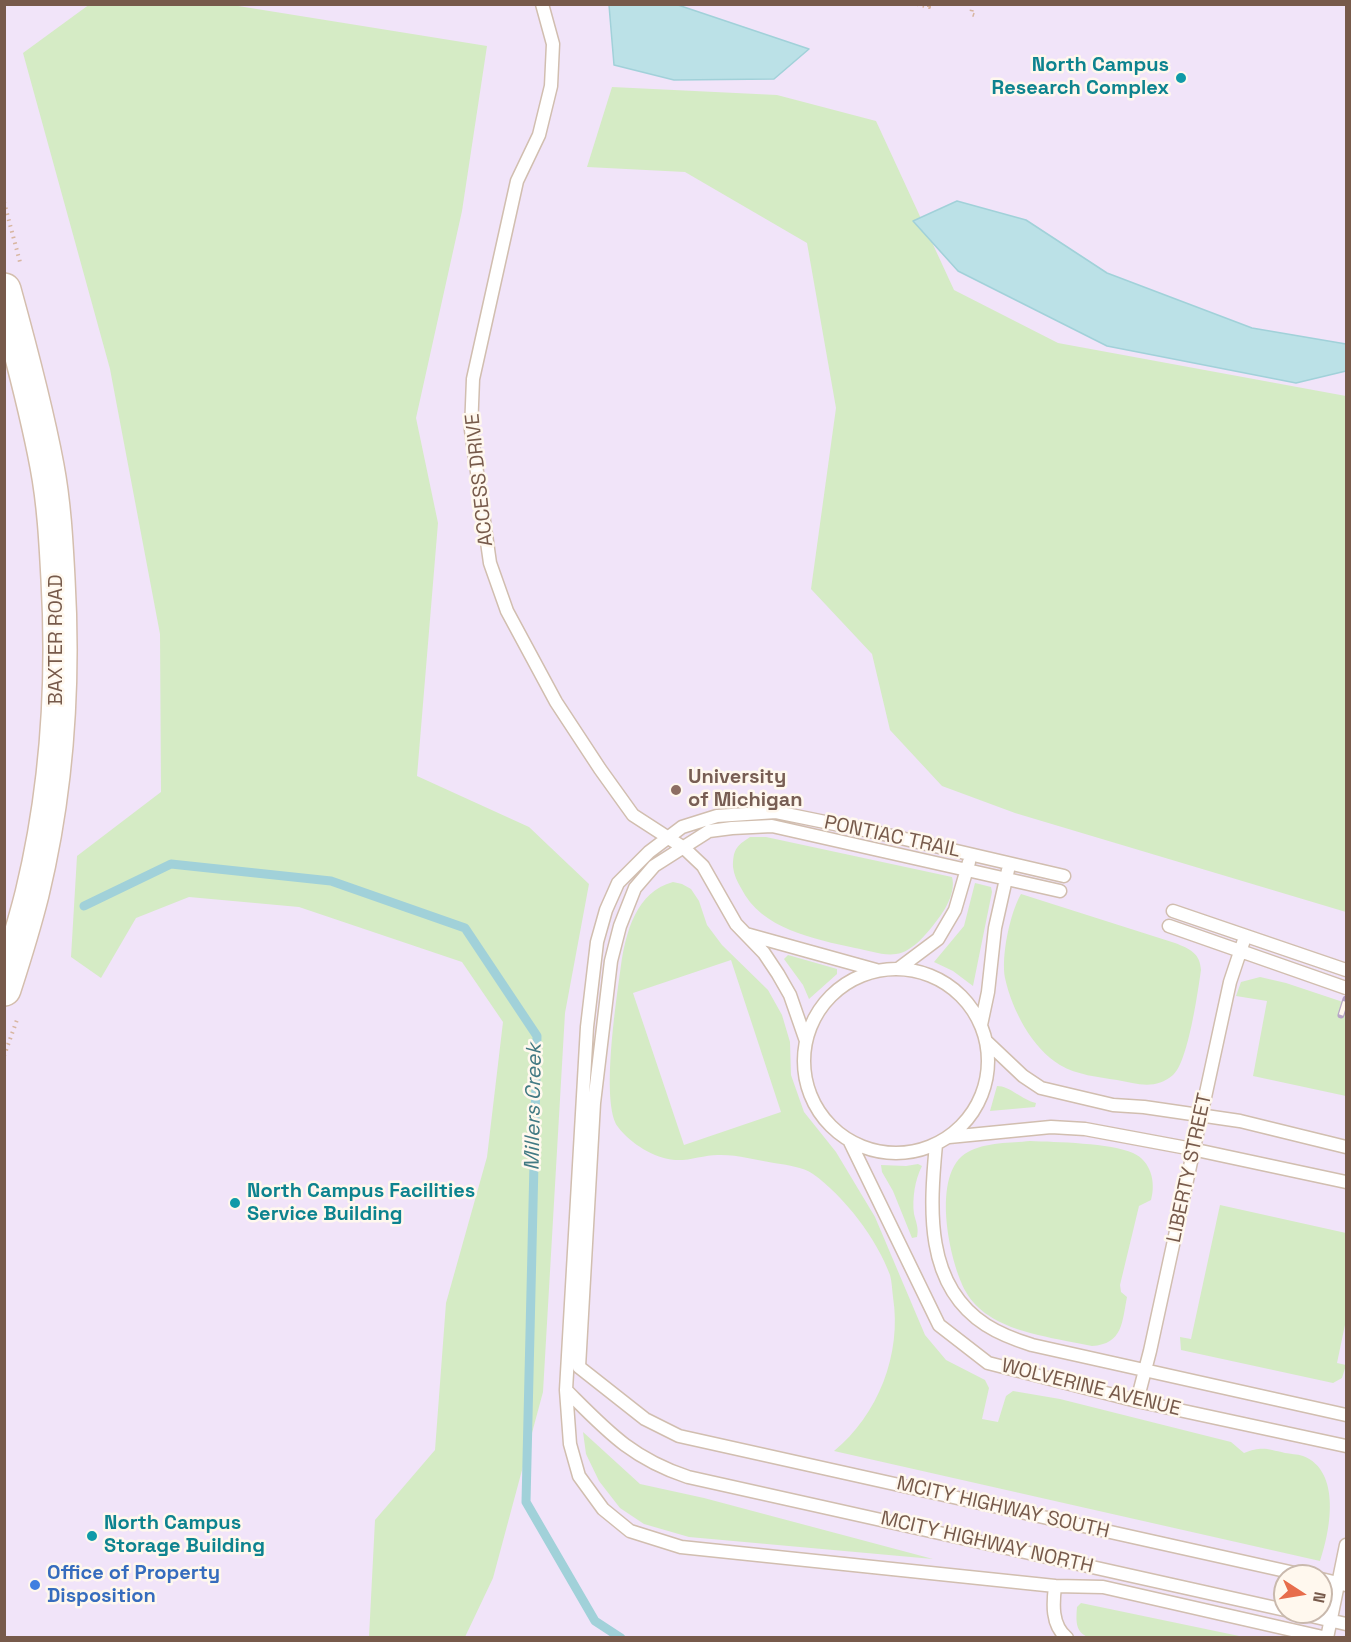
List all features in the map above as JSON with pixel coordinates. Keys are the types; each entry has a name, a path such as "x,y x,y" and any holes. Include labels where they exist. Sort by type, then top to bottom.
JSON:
{"street":[{"name":"BAXTER ROAD","path":"4,290 47,466 56,547 60,654 56,746 50,799 32,893 4,989"}],"lane":[{"name":"ACCESS DRIVE","path":"542,4 553,44 551,86 540,135 517,181 473,379 471,430 490,563 507,611 556,702 600,769 633,815 684,848 703,866 736,924 764,953 790,995 806,1041"},
{"name":"PONTIAC TRAIL","path":"1064,876 879,832 776,812 717,816 682,827 649,852 618,883 606,910 597,942 587,1027 566,1390 570,1444 579,1476 603,1509 630,1532 681,1547 1055,1586 1103,1587 1327,1638"},
{"path":"684,848 709,831 772,826 1060,891"},
{"name":"MCITY HIGHWAY SOUTH","path":"684,848 654,866 635,888 620,926 611,961 594,1103 579,1367 645,1419 671,1432 1273,1568"},
{"path":"898,969 938,939 956,910 971,854"},
{"path":"981,1025 988,992 995,928 1009,863"},
{"path":"1173,911 1347,970"},
{"path":"1169,927 1347,988"},
{"path":"746,934 877,970"},
{"name":"LIBERTY STREET","path":"1137,1401 1230,982 1245,937"},
{"path":"898,969 919,972 939,979 956,991 970,1006 981,1025 986,1041 988,1065 984,1088 974,1110 948,1137 915,1152 893,1154 871,1150 850,1142 835,1130 822,1116 812,1099 805,1080 803,1060 806,1041 813,1021 824,1003 839,988 857,977 877,970 898,969"},
{"path":"986,1041 1023,1076 1041,1088 1113,1105 1144,1107 1240,1121 1347,1147"},
{"path":"948,1137 1030,1128 1084,1129 1347,1182"},
{"name":"WOLVERINE AVENUE","path":"850,1142 939,1325 988,1363 1137,1401 1347,1446"},
{"name":"WOLVERINE AVENUE","path":"936,1144 931,1205 933,1242 943,1271 955,1295 967,1310 992,1328 1032,1345 1347,1415"},
{"name":"MCITY HIGHWAY NORTH","path":"566,1390 614,1437 641,1457 688,1477 1273,1607"},
{"path":"1333,1613 1342,1584 1347,1545"},
{"path":"1055,1586 1052,1610 1066,1638"}],"path":[{"path":"917,4 929,7 929,4"},
{"path":"973,4 971,14 977,16"},
{"path":"4,1056 8,1045"}],"shaded area":[{"name":"University of Michigan","path":"5,5 1346,5 1346,1637 5,1638"}],"green space":[{"path":"90,4 232,5 487,46 462,211 416,418 438,523 417,776 529,827 589,884 565,1013 543,1392 493,1578 465,1637 369,1637 375,1520 435,1450 446,1303 487,1157 503,1022 462,962 299,907 189,897 136,918 101,978 71,957 77,856 161,792 160,634 110,369 23,53"},
{"path":"612,87 777,95 876,121 954,290 1058,343 1346,396 1346,912 1015,813 942,786 890,730 872,654 811,589 836,408 807,243 685,172 587,167"},
{"path":"750,837 766,837 952,877 953,888 944,910 930,930 908,950 896,954 880,954 823,941 775,923 750,902 737,880 733,867 736,849"},
{"path":"673,882 691,889 699,901 707,925 722,945 768,990 782,1015 790,1042 791,1075 804,1112 836,1152 875,1217 925,1335 946,1360 985,1380 989,1388 982,1419 998,1422 1006,1396 1013,1391 1060,1399 1231,1442 1244,1453 1255,1449 1265,1449 1303,1456 1315,1464 1324,1475 1328,1488 1329,1519 1320,1561 834,1451 863,1420 874,1401 890,1361 894,1340 895,1319 891,1278 868,1233 848,1206 825,1183 809,1172 800,1168 734,1156 715,1155 681,1160 667,1159 644,1149 629,1139 618,1127 613,1114 610,1096 611,1049 623,952 635,915 650,895 660,887","holes":["731,960 781,1112 684,1145 633,993"]},
{"path":"975,883 991,887 992,892 973,986 953,971 934,962 964,926"},
{"path":"1021,894 1175,943 1190,950 1199,959 1201,970 1188,1042 1178,1068 1167,1080 1146,1085 1073,1071 1050,1058 1032,1038 1013,1003 1004,969 1007,935"},
{"path":"788,955 837,969 837,974 809,999 803,985 784,959"},
{"path":"1260,977 1346,1003 1346,1096 1253,1076 1267,1001 1236,996 1241,982"},
{"path":"997,1086 1007,1088 1036,1103 1035,1107 990,1111"},
{"path":"1030,1141 1083,1144 1123,1150 1133,1153 1144,1161 1151,1173 1153,1186 1151,1200 1139,1206 1120,1285 1121,1292 1127,1297 1122,1323 1110,1341 1092,1346 1024,1331 999,1322 973,1302 960,1278 949,1240 946,1218 949,1178 956,1163 968,1152 983,1146"},
{"path":"918,1164 922,1166 913,1202 918,1234 917,1237 912,1238 893,1191 882,1172 881,1165"},
{"path":"1220,1205 1346,1233 1346,1320 1337,1363 1346,1365 1342,1378 1333,1383 1181,1350 1180,1337 1191,1339"},
{"path":"583,1432 640,1484 704,1498 933,1559 689,1537 644,1524 620,1508 599,1481 586,1454"},
{"path":"1081,1603 1244,1637 1088,1637 1077,1625 1077,1607"}],"water":[{"path":"609,5 678,5 809,49 774,79 674,80 614,65"},
{"path":"957,201 1026,220 1107,273 1252,328 1346,344 1346,371 1296,383 1107,346 958,271 913,221"}],"waterway":[{"name":"Millers Creek","path":"84,906 171,864 331,881 465,928 537,1036 526,1502 595,1621 621,1638"}],"railway":[{"path":"1341,1015 1346,999"}],"place":[{"name":"North Campus Research Complex","path":"1181,78"},
{"name":"University of Michigan","path":"676,790"},
{"name":"North Campus Facilities Service Building","path":"235,1203"},
{"name":"North Campus Storage Building","path":"92,1536"},
{"name":"Office of Property Disposition","path":"35,1585"}]}
